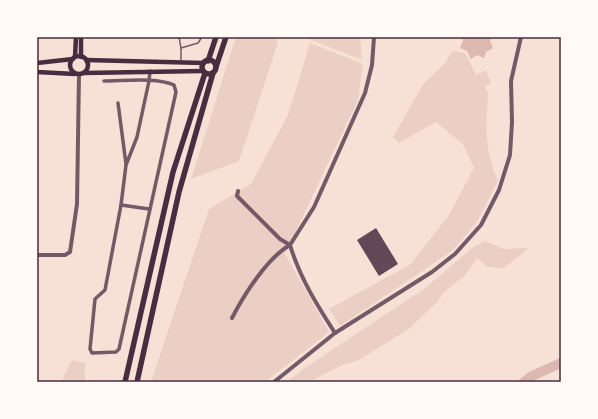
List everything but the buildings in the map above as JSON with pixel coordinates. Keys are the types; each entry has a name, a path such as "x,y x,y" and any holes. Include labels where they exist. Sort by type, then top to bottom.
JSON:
{"main road":[{"path":"76,37 74,58 70,67 77,74"},
{"path":"81,37 81,57"},
{"path":"125,382 173,172 206,62 216,37"},
{"path":"137,382 179,192 213,73 226,37"},
{"path":"37,63 81,57 86,60 181,62 212,61 216,67"},
{"path":"84,73 88,65 86,60"},
{"path":"37,72 77,74 150,71 213,73"}],"street":[{"path":"232,318 247,289 281,250 290,245 314,207 365,92 372,65 374,37"},
{"path":"274,382 335,334 432,272 455,254 481,225 499,190 510,155 512,122 511,81 521,37"},
{"path":"104,81 149,81 170,83 174,85 176,92 119,349 116,352 92,352 90,349 95,299 106,290 121,205 126,165 137,137 149,81 150,71"},
{"path":"37,254 67,254 70,252 77,204 77,74"},
{"path":"118,103 126,165"},
{"path":"238,191 237,196 245,205 280,239 290,245 296,266 308,290 335,334"},
{"path":"121,205 149,209"}],"lane":[{"path":"179,37 181,62"},
{"path":"181,48 198,44 202,37"}],"shaded area":[{"path":"236,37 274,37 278,42 239,161 191,179"},
{"path":"304,37 360,37 362,60"},
{"path":"462,37 492,37 490,41 493,48 486,52 484,58 477,55 471,59 467,51 460,48 463,41"},
{"path":"310,43 363,64 358,100 285,254 329,332 265,382 151,382 209,209 251,184 288,115"},
{"path":"455,51 465,53 476,75 486,70 491,83 485,87 488,93 487,138 490,159 498,181 477,222 452,251 340,326 329,309 411,264 449,215 474,168 463,144 436,122 399,143 393,137 424,83 445,63 452,52"},
{"path":"485,241 503,249 529,248 504,268 488,267 477,258 464,276 444,292 437,302 409,329 359,360 342,365 309,382 287,382 303,369 424,289 473,247"},
{"path":"72,360 85,363 85,382 61,382"}],"waterway":[{"path":"524,382 532,376 561,363"}]}
